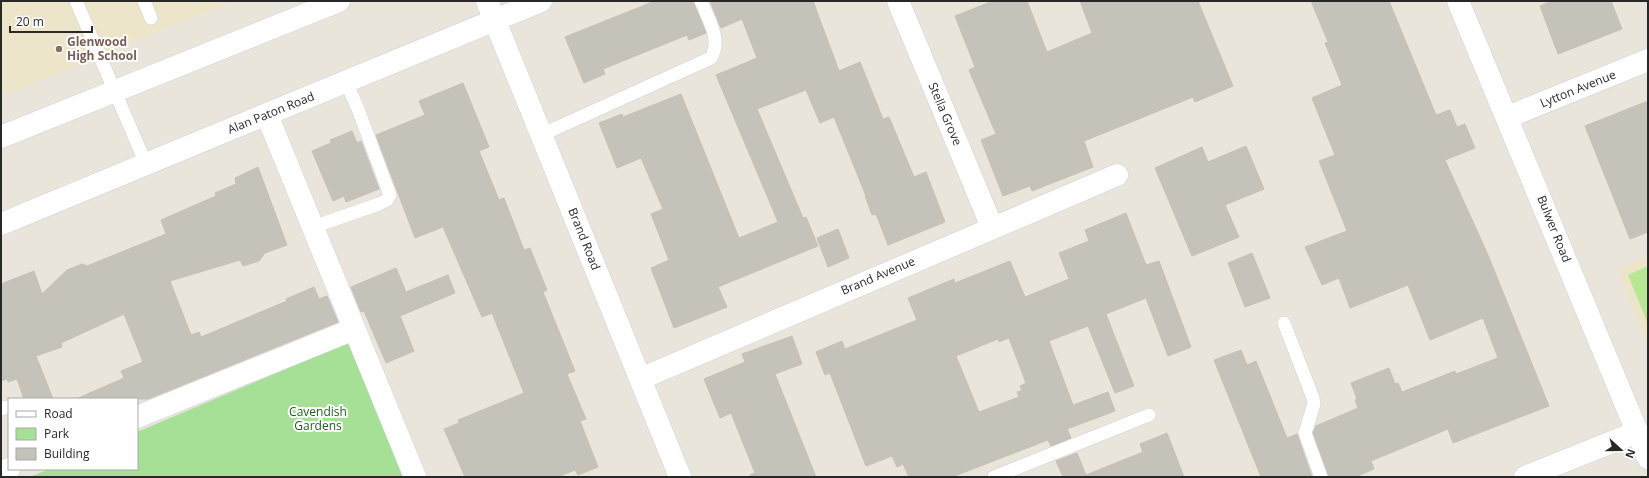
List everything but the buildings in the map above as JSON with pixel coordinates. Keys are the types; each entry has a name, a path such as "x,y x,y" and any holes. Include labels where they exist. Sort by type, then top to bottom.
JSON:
{"street":[{"path":"1,137 338,1"},
{"name":"Alan Paton Road","path":"1,224 346,82 491,10 541,1"},
{"name":"Stella Grove","path":"898,1 992,227"},
{"name":"Bulwer Road","path":"1458,1 1508,117 1648,458"},
{"name":"Brand Road","path":"491,10 680,477"},
{"name":"Lytton Avenue","path":"1508,117 1648,60"},
{"path":"267,114 415,477"},
{"name":"Brand Avenue","path":"640,379 992,227 1117,175"},
{"path":"138,417 354,328"},
{"path":"1525,477 1637,432"}],"lane":[{"path":"76,1 116,91 146,164"},
{"path":"144,1 151,18"},
{"path":"541,135 711,58 716,50 717,40 701,1"},
{"path":"313,227 379,204 387,200 390,195 358,109 346,82"},
{"path":"1284,323 1313,398 1314,404 1305,433 1321,477"},
{"path":"994,477 1149,415"}],"shaded area":[{"name":"Glenwood High School","path":"1,1 234,1 1,96"},
{"path":"1648,256 1648,346 1617,270"}],"green space":[{"path":"1648,266 1648,324 1628,275"},
{"name":"Cavendish Gardens","path":"350,342 406,477 30,477 47,470 138,470 138,432"}],"place":[{"name":"Glenwood High School","path":"59,49"}]}
